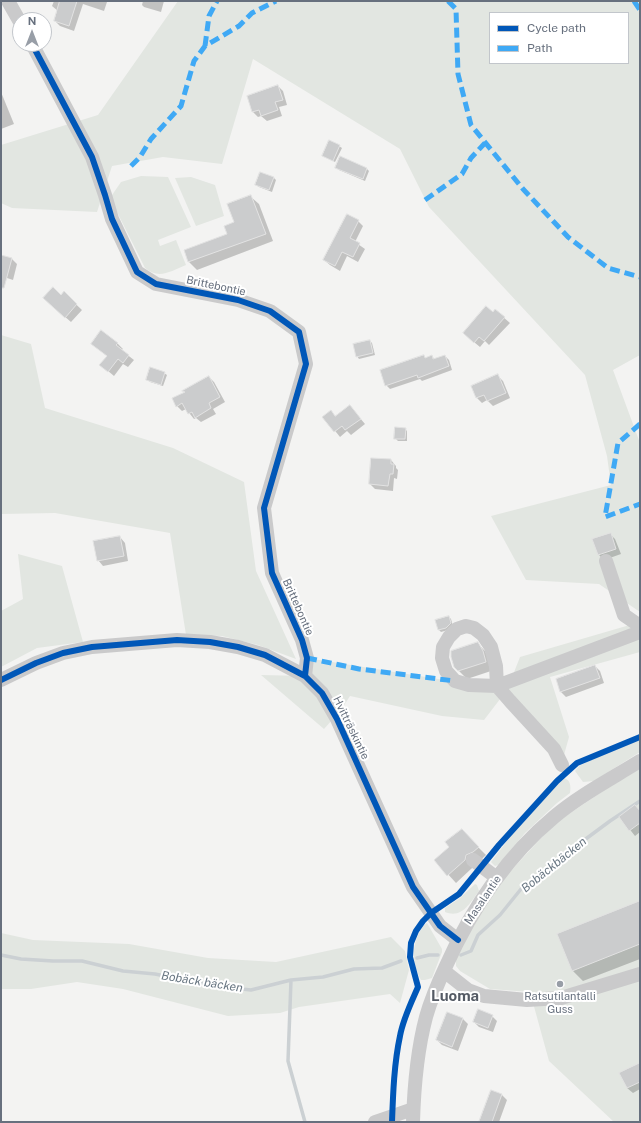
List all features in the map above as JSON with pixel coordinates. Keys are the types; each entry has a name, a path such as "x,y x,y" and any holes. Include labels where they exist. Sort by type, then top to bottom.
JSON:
{"street":[{"path":"8,1 14,12"},
{"name":"Brittebontie","path":"36,52 92,157 112,219 137,272 156,284 238,300 270,311 298,332 306,364 264,508 272,573 302,640 307,658 305,676"},
{"path":"606,561 624,615 640,626"},
{"path":"562,765 554,749 497,686 496,666 492,646 483,635 474,628 466,626 457,629 449,637 443,647 442,658 446,671 455,681 469,685 497,686 640,632"},
{"name":"Hvitträskintie","path":"1,680 36,663 63,653 92,647 177,640 210,642 238,646 266,655 305,676 322,693 338,719 413,887 440,926 458,940"},
{"name":"Masalantie","path":"413,1116 417,1059 425,1024 436,986 466,924 497,878 517,853 553,818 583,796 640,761"},
{"path":"473,860 497,878"},
{"path":"444,971 468,990 484,996 527,1000 561,998 640,974"},
{"path":"375,1122 413,1116"}],"shaded area":[{"path":"178,1 640,1 640,355 613,370 640,443 640,612 599,584 526,580 491,516 611,485 607,456 585,375 429,207 400,149 253,59 222,164 163,157 112,166 97,212 12,208 1,203 1,145 98,115"},
{"path":"141,176 168,177 191,227 158,240 160,246 176,240 186,265 170,272 160,274 150,272 145,268 110,198 121,182"},
{"path":"191,177 215,185 224,216 196,226 175,178"},
{"path":"1,335 31,344 45,408 173,448 244,482 256,571 296,659 258,645 222,636 186,635 170,533 55,513 1,514"},
{"path":"18,554 62,566 83,642 37,648 1,667 1,611 23,599"},
{"path":"640,622 640,652 550,677 569,737 564,755 507,690 520,657"},
{"path":"307,658 507,690 484,720 442,716 350,696 341,710 324,729 261,675 304,676"},
{"path":"640,738 640,752 594,781 583,782 575,771 579,766 615,748"},
{"name":"Ratsutilantalli Guss","path":"640,769 640,1122 614,1122 549,1061 530,992 490,989 460,971 456,966 456,959 475,921 507,875 554,824 609,787"},
{"path":"563,778 569,782 570,793 525,833 498,865 495,866 491,862 510,837"},
{"path":"475,884 477,885 479,891 465,909 461,912 451,914 445,912 445,908 460,898"},
{"path":"427,923 442,949 442,952 432,978 421,980 414,961 414,948 418,936"},
{"path":"1,933 33,940 129,944 208,958 276,962 391,937 405,951 409,970 400,1003 390,994 299,1007 280,1013 228,1016 123,989 77,982 31,989 1,989"}],"building":[{"path":"60,1 77,1 69,26 54,21"},
{"path":"278,85 283,100 275,102 278,110 261,116 259,110 252,112 247,96"},
{"path":"329,140 340,145 333,161 322,156"},
{"path":"340,156 367,168 363,179 335,168"},
{"path":"260,172 274,177 269,190 255,185"},
{"path":"251,195 266,234 188,262 184,250 227,234 224,226 234,222 227,204"},
{"path":"347,214 359,220 350,238 360,243 353,257 342,252 335,266 323,260"},
{"path":"1,255 12,258 4,288 1,288"},
{"path":"53,287 61,295 64,291 77,304 65,318 43,298"},
{"path":"486,306 493,312 495,309 505,317 484,341 479,337 474,343 463,333"},
{"path":"101,330 118,343 116,345 129,355 123,363 118,359 108,372 99,365 107,356 91,344"},
{"path":"370,340 373,353 356,357 353,344"},
{"path":"424,355 425,358 432,355 433,359 445,355 449,366 418,378 417,375 385,386 380,370"},
{"path":"150,367 165,372 161,385 146,380"},
{"path":"498,374 506,393 487,401 484,395 476,398 471,386"},
{"path":"209,376 220,397 209,403 211,408 195,418 192,412 188,414 182,403 176,407 172,398 185,392 182,391"},
{"path":"350,405 361,419 345,430 342,426 334,432 322,417 331,410 335,416"},
{"path":"395,427 406,428 405,439 394,439"},
{"path":"371,458 391,459 391,464 394,464 393,474 390,474 388,486 369,484"},
{"path":"611,533 616,549 598,555 592,539"},
{"path":"120,536 124,556 97,561 93,541"},
{"path":"449,616 451,623 446,628 438,630 435,620"},
{"path":"478,642 483,651 486,662 458,671 454,667 451,651"},
{"path":"595,665 600,678 560,692 556,679"},
{"path":"635,805 640,811 640,823 629,831 619,817"},
{"path":"462,829 479,847 466,855 465,860 447,876 434,860 449,847 445,842"},
{"path":"640,901 640,944 572,971 557,934"},
{"path":"478,1009 493,1015 488,1028 473,1022"},
{"path":"447,1012 463,1018 452,1047 436,1040"},
{"path":"640,1063 640,1082 627,1088 619,1073"},
{"path":"491,1090 502,1094 492,1122 479,1122"}],"waterway":[{"name":"Bobäckbäcken","path":"461,955 471,951 478,935 500,915 521,889 546,872 556,861 610,821 640,801"},
{"name":"Bobäck bäcken","path":"1,955 21,959 82,961 123,971 155,974 215,986 251,990 291,980 323,977 354,969 382,968 401,961"},
{"name":"Bobäck bäcken","path":"417,958 429,955 438,955"},
{"path":"291,980 288,1061 305,1122"}],"marked path":[{"path":"205,46 209,16 217,1"},
{"path":"131,166 140,157 151,139 181,106 194,61 205,46 239,26 252,13 276,1"},
{"path":"448,1 456,9 458,74 471,125 523,189 568,237 608,268 640,277"},
{"path":"634,1 640,10"},
{"path":"425,200 462,174 471,158 485,143"},
{"path":"640,424 618,443 605,517 640,504"},
{"path":"307,658 359,669 455,681"}],"cycle path":[{"path":"36,52 92,157 112,219 137,272 156,284 238,300 270,311 299,332 306,364 264,508 272,573 302,640 307,658 305,676"},
{"path":"1,680 36,663 63,653 92,647 177,640 210,642 238,647 265,655 305,676 322,693 337,719 413,887 440,926 458,940"},
{"path":"392,1122 395,1068 401,1030 418,987 410,957 411,943 416,931 431,913 459,894 499,845 557,781 577,763 640,737"}],"place":[{"name":"Ratsutilantalli Guss","path":"560,984"}],"district":[{"name":"Luoma","path":"455,996"}]}
